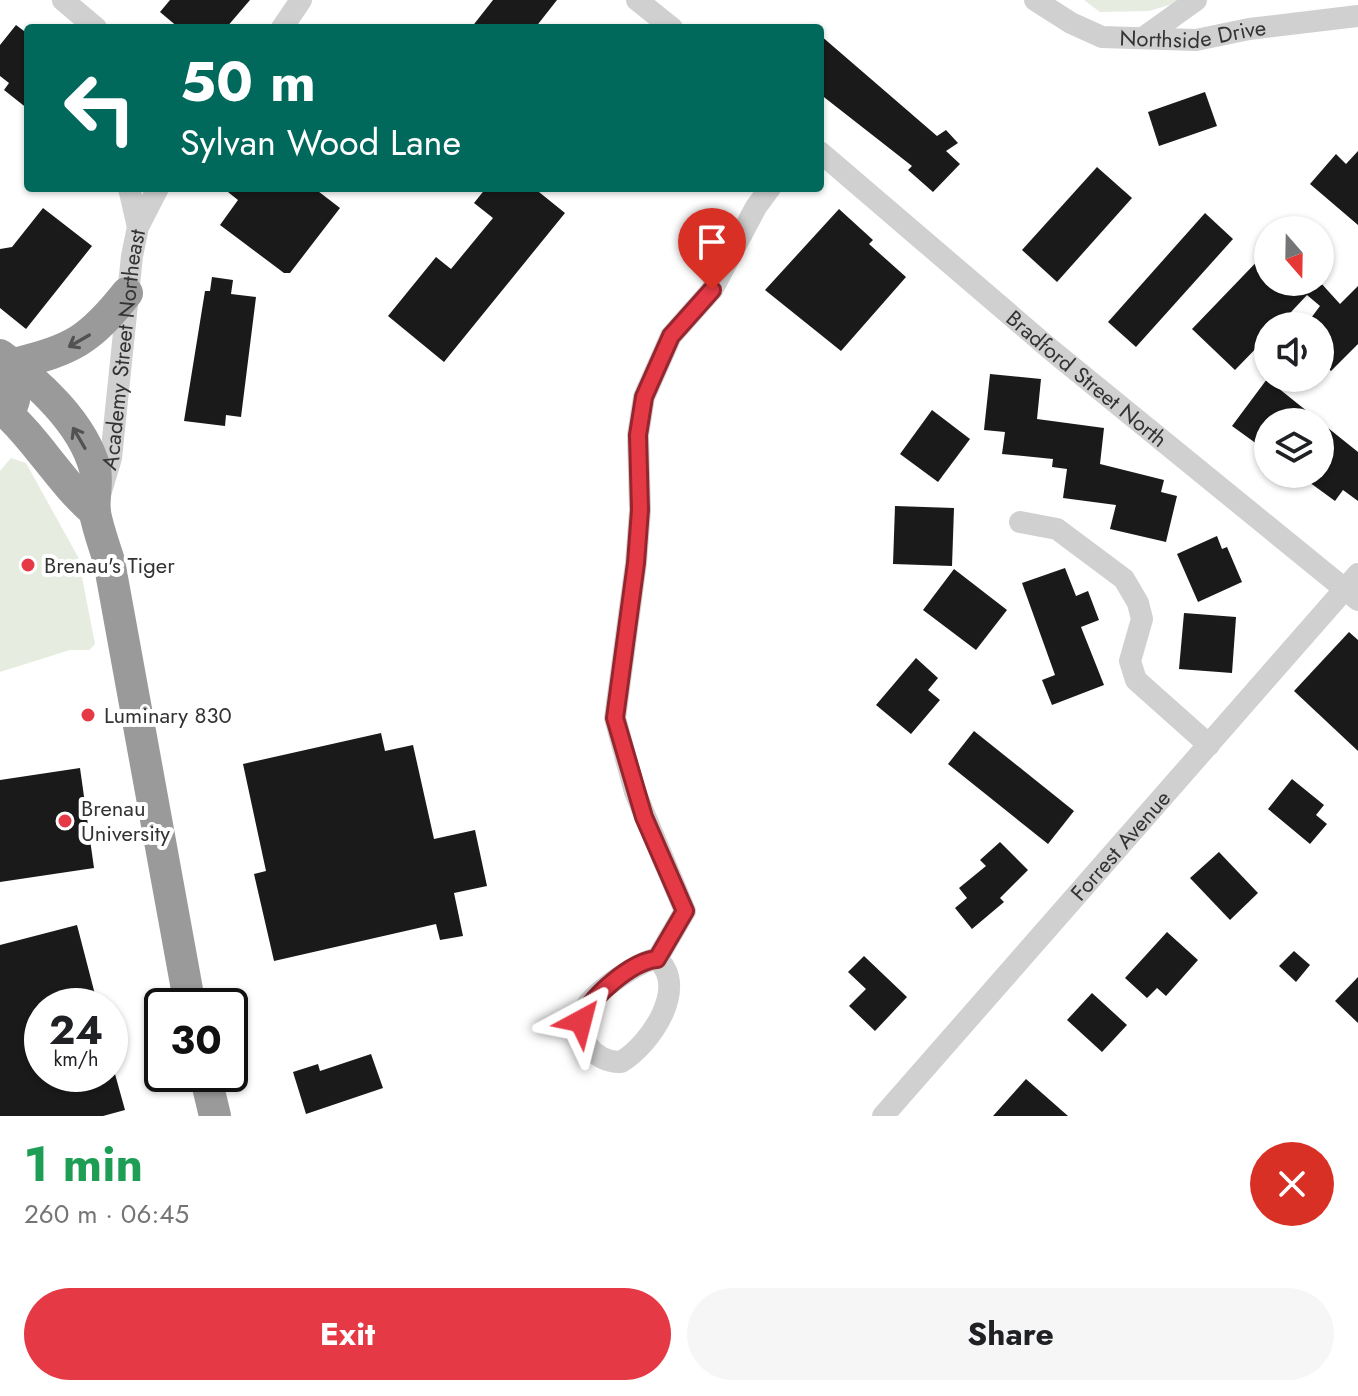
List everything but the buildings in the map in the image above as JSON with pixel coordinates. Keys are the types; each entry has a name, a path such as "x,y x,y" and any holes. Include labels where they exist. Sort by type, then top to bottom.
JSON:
{"highway":[{"path":"7,359 70,347 98,330 127,293"},
{"path":"7,359 14,400 3,417 48,457 69,490 95,512"},
{"path":"7,359 40,387 79,436 95,469 95,512 109,561 187,988"},
{"path":"209,1092 215,1116"}],"street":[{"path":"63,0 91,24"},
{"path":"285,24 301,0"},
{"path":"637,0 667,24"},
{"name":"Northside Drive","path":"1035,0 1071,23 1102,37 1196,40 1249,29 1358,16"},
{"path":"1143,38 1196,0"},
{"name":"Bradford Street North","path":"824,155 1050,349 1354,588"},
{"path":"130,192 138,227"},
{"name":"Academy Street Northeast","path":"95,512 111,458 127,293 138,227 156,192"},
{"path":"657,959 685,911 639,804 615,718 637,549 638,435 644,397 671,336 712,290 767,192"},
{"path":"1020,522 1057,529 1124,579 1138,603 1142,619 1130,661 1136,680 1209,745"},
{"name":"Forrest Avenue","path":"883,1116 1209,745 1354,588"},
{"path":"657,959 668,968 672,983 664,1006 634,1054 621,1062 599,1058 588,1048 582,1035 581,1021 586,1007 644,960 657,959"}],"shaded area":[{"path":"1084,0 1186,0 1149,11 1100,12"},
{"path":"11,458 26,463 78,557 95,644 89,650 70,650 0,672 0,471"}],"place":[{"name":"Brenau's Tiger","path":"28,565"},
{"name":"Luminary 830","path":"88,715"},
{"name":"Brenau University","path":"65,821"}],"route":[{"path":"581,1021 586,1007 596,996 644,960 657,959 685,911 653,842 635,792 615,718 636,563 640,510 638,435 644,397 671,336 712,290"}]}
